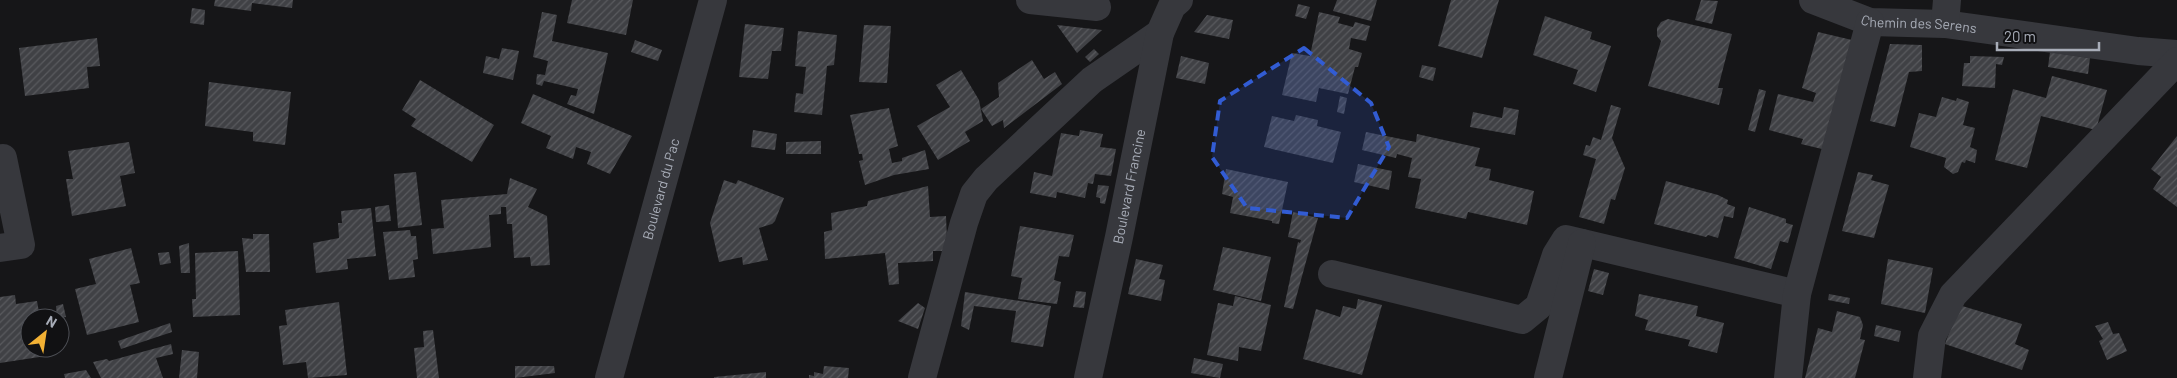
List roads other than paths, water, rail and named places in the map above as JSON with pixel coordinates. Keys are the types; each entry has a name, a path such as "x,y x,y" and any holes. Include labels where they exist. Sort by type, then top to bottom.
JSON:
{"street":[{"name":"Boulevard du Pac","path":"609,378 713,0"},
{"path":"1030,0 1097,7"},
{"name":"Boulevard Francine","path":"1088,378 1119,237 1160,32 1172,6 1179,0"},
{"name":"Chemin des Serens","path":"1813,0 1870,22 1946,12 2138,51 2177,54"},
{"path":"1788,378 1797,294 1870,22"},
{"path":"922,378 964,223 974,194 986,179 1092,80 1160,32"},
{"path":"1927,378 1932,336 1953,296 2165,88 2177,62"},
{"path":"0,248 21,245 3,158"},
{"path":"1332,274 1522,320 1539,306 1556,255 1566,240 1797,294"},
{"path":"1548,378 1582,243"}]}
